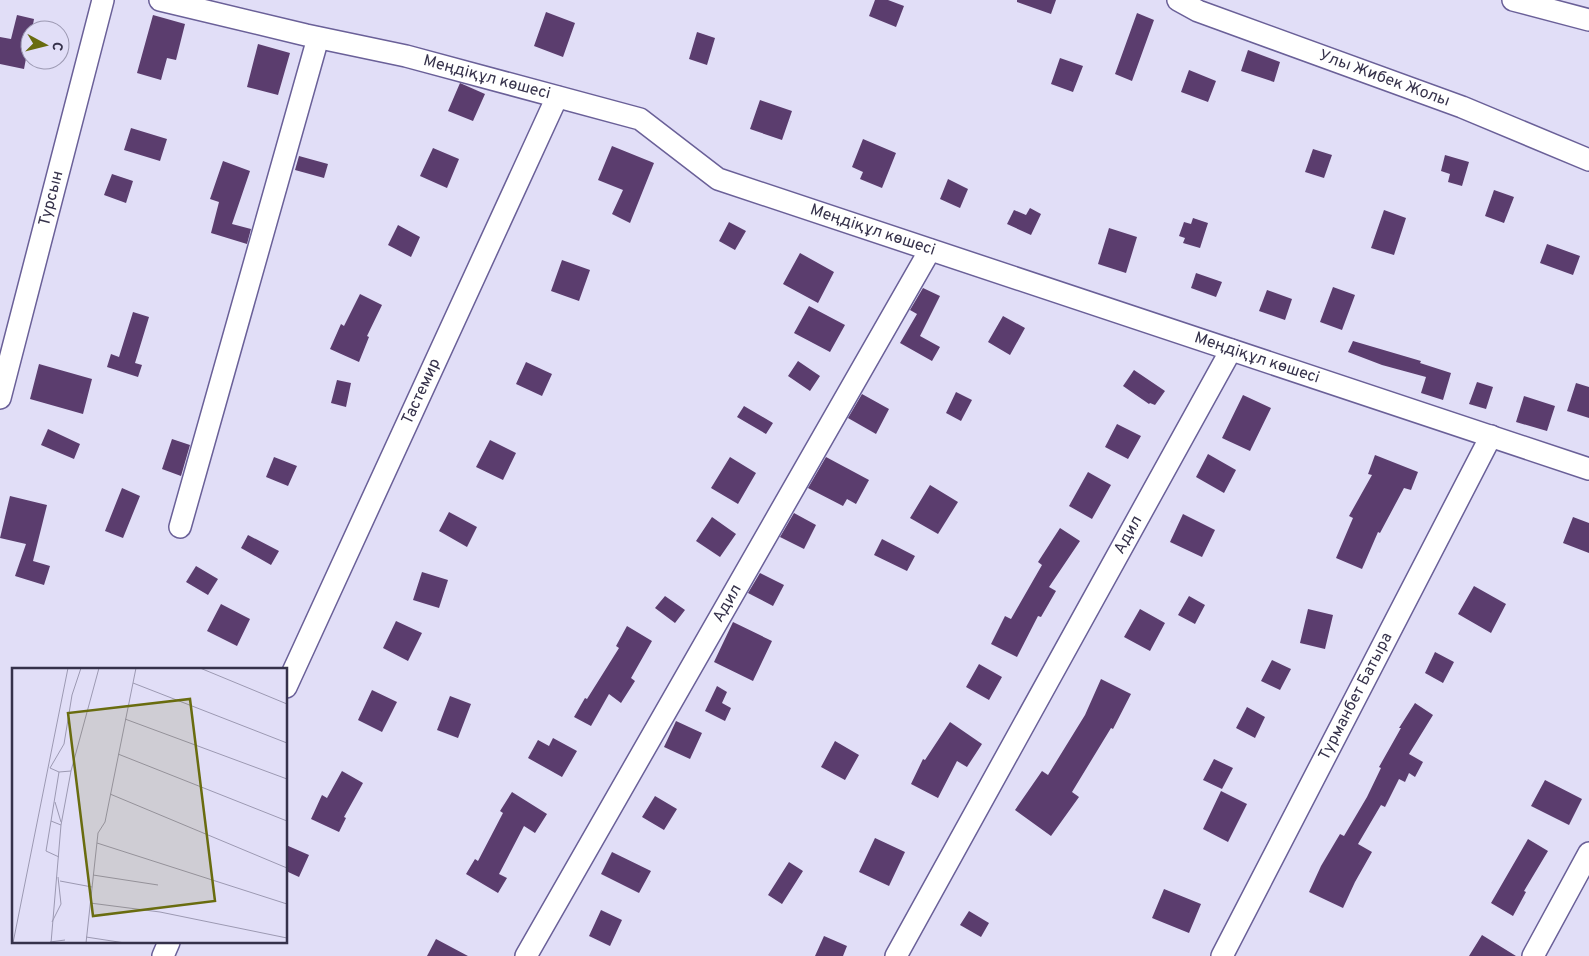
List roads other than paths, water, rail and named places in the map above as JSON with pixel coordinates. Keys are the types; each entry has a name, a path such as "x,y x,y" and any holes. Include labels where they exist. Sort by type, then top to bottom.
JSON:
{"street":[{"name":"Турсын","path":"0,398 103,0"},
{"name":"Меңдіқұл көшесі","path":"160,0 230,8 318,38 406,56 640,119 718,179 1589,469"},
{"name":"Улы Жибек Жолы","path":"1178,0 1198,10 1462,107 1589,160"},
{"path":"1513,0 1589,20"},
{"path":"180,527 318,38"},
{"name":"Тастемир","path":"288,683 557,97"},
{"name":"Адил","path":"526,956 930,250"},
{"name":"Адил","path":"896,956 1231,350"},
{"name":"Турманбет Батыра","path":"1222,956 1491,436"},
{"path":"1533,956 1589,853"},
{"path":"163,956 168,944"}]}
